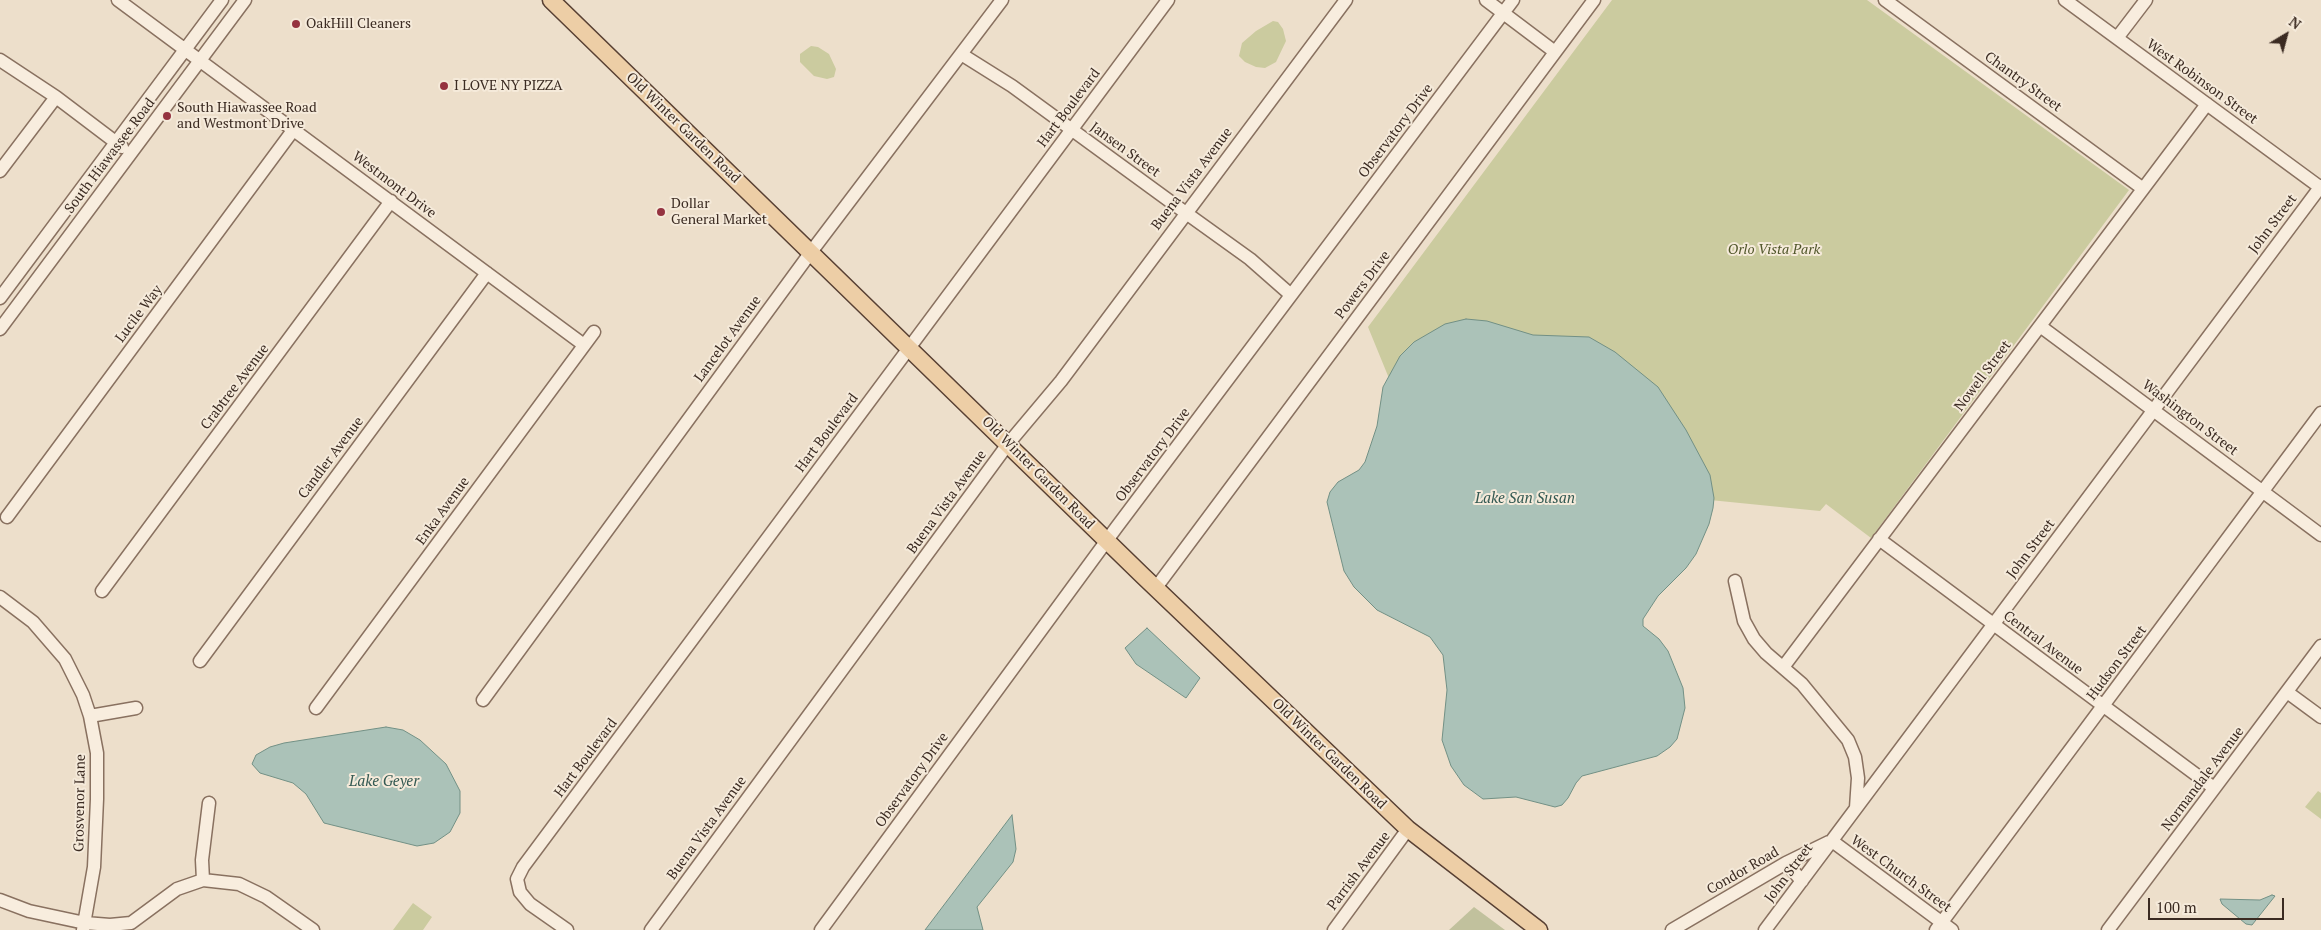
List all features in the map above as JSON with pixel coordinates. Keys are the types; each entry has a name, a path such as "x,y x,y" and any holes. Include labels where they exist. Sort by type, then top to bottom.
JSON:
{"main road":[{"name":"Old Winter Garden Road","path":"551,0 1106,541 1408,829 1539,930"}],"street":[{"name":"Westmont Drive","path":"118,0 584,345"},
{"name":"South Hiawassee Road","path":"0,298 222,0"},
{"name":"South Hiawassee Road","path":"0,329 245,0"},
{"name":"Lancelot Avenue","path":"483,700 811,252 1002,0"},
{"name":"Hart Boulevard","path":"567,930 530,904 517,886 517,879 523,867 1168,0"},
{"name":"Buena Vista Avenue","path":"651,930 1008,444 1060,381 1346,0"},
{"path":"1486,0 1555,52"},
{"name":"Observatory Drive","path":"820,930 1106,541 1513,0"},
{"name":"Powers Drive","path":"1155,588 1594,0"},
{"name":"Chantry Street","path":"1885,0 2142,188"},
{"name":"West Robinson Street","path":"2065,0 2321,187"},
{"path":"2117,38 2146,0"},
{"name":"Jansen Street","path":"961,54 1012,86 1250,259 1291,295"},
{"path":"0,60 56,97 131,154"},
{"path":"0,171 56,97"},
{"name":"Nowell Street","path":"1784,666 2207,104"},
{"name":"Lucile Way","path":"7,517 294,129"},
{"name":"John Street","path":"1765,930 2321,187"},
{"name":"Crabtree Avenue","path":"102,591 391,201"},
{"name":"Candler Avenue","path":"200,660 487,273"},
{"name":"Washington Street","path":"2040,326 2321,534"},
{"name":"Enka Avenue","path":"316,708 594,332"},
{"name":"Hudson Street","path":"1943,928 2103,706 2321,413"},
{"name":"Central Avenue","path":"1879,539 2214,788"},
{"path":"1735,582 1744,621 1754,639 1766,653 1784,666 1802,684 1848,740 1855,757 1858,778 1856,809"},
{"name":"Grosvenor Lane","path":"0,597 33,622 65,659 83,696 90,716 97,753 96,809 94,867 84,927"},
{"name":"Normandale Avenue","path":"2108,930 2321,646"},
{"path":"2287,692 2321,717"},
{"path":"90,716 136,708"},
{"path":"203,880 202,860 209,803"},
{"name":"Parrish Avenue","path":"1334,930 1408,829"},
{"name":"West Church Street","path":"1832,841 1943,928"},
{"name":"Condor Road","path":"1672,930 1786,863 1832,841"},
{"path":"1786,863 1802,881"},
{"path":"0,900 29,911 84,927 131,923 177,889 203,880 239,884 266,897 312,930"}],"green space":[{"name":"Orlo Vista Park","path":"1612,0 1867,0 2129,190 1871,538 1826,504 1820,511 1640,493 1404,415 1368,327"},
{"path":"1273,21 1278,22 1283,29 1286,41 1276,62 1265,68 1256,67 1245,62 1239,56 1242,43 1256,31"},
{"path":"811,46 818,47 829,54 836,69 834,77 827,79 814,76 800,62 800,54"},
{"path":"2318,791 2321,793 2321,819 2305,807"},
{"path":"413,903 432,917 423,930 393,930"},
{"path":"1474,907 1505,930 1449,930"}],"water":[{"name":"Lake San Susan","path":"1466,319 1487,321 1533,335 1589,337 1615,352 1658,387 1686,430 1710,475 1714,498 1713,508 1709,524 1696,554 1686,568 1658,596 1643,619 1643,626 1659,639 1668,651 1683,688 1685,708 1677,739 1670,747 1657,756 1582,776 1562,805 1555,807 1516,797 1483,799 1464,785 1451,766 1442,740 1447,690 1443,655 1430,637 1377,610 1354,587 1344,571 1327,502 1330,492 1338,482 1359,470 1365,462 1377,426 1383,387 1400,356 1414,342 1445,324"},
{"path":"1147,628 1200,678 1186,698 1136,664 1125,648"},
{"name":"Lake Geyer","path":"386,727 403,730 420,740 446,764 460,791 460,813 450,832 434,843 417,846 324,823 306,794 293,783 260,773 252,764 256,755 270,747 284,743"},
{"path":"1012,815 1016,849 1013,862 977,907 983,930 925,930"},
{"path":"2272,895 2275,896 2252,925 2246,924 2222,904 2220,899 2260,900"}],"place":[{"name":"OakHill Cleaners","path":"296,24"},
{"name":"I LOVE NY PIZZA","path":"444,86"},
{"name":"South Hiawassee Road and Westmont Drive","path":"167,116"},
{"name":"Dollar General Market","path":"661,212"}]}
